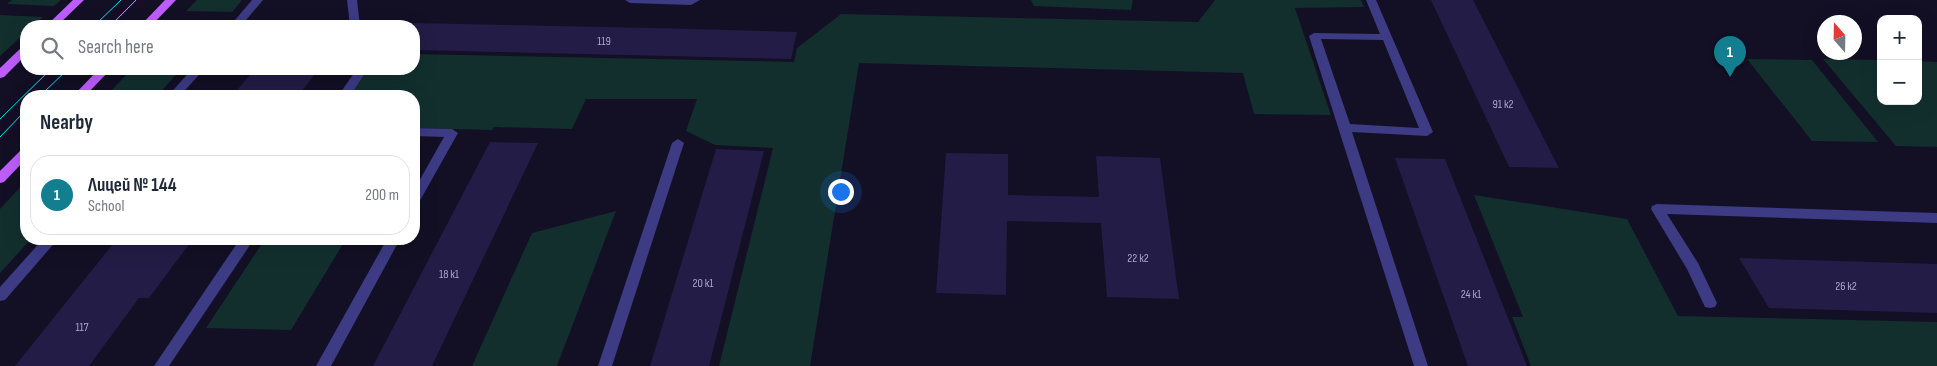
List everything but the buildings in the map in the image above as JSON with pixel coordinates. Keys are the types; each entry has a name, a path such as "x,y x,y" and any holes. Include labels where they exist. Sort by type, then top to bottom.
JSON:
{"main road":[{"path":"57,20 79,0"},
{"path":"151,20 170,0"},
{"path":"0,74 20,56"},
{"path":"85,90 99,75"},
{"path":"0,179 20,158"}],"street":[{"path":"240,20 258,0"},
{"path":"352,0 354,20"},
{"path":"630,0 692,2 695,0"},
{"path":"1345,128 1427,132 1371,0"},
{"path":"1386,37 1314,36 1421,366"},
{"path":"179,90 193,75"},
{"path":"348,90 358,75"},
{"path":"420,132 452,133 420,190"},
{"path":"605,366 678,143"},
{"path":"1710,304 1693,267 1657,209 1937,218"},
{"path":"0,296 45,245"},
{"path":"161,366 243,245"},
{"path":"323,366 390,245"}],"green space":[{"path":"12,0 61,0 54,6 7,4"},
{"path":"197,0 242,0 232,12 186,11"},
{"path":"1031,0 1133,0 1131,10 1034,6"},
{"path":"1215,0 1361,0 1364,7 1295,8 1331,115 1254,114 1243,73 859,63 810,366 719,366 773,148 715,145 686,131 697,99 586,99 572,129 494,127 492,130 420,128 420,90 353,90 365,75 420,75 420,54 794,62 797,48 841,14 1198,22"},
{"path":"0,15 43,17 39,20 20,20 20,38 0,56"},
{"path":"1747,59 1812,60 1878,142 1812,141"},
{"path":"1824,60 1877,60 1877,105 1922,105 1922,61 1937,62 1937,147 1896,146"},
{"path":"126,75 176,75 162,90 112,90"},
{"path":"20,187 20,245 26,245 0,273 0,209"},
{"path":"1474,195 1627,219 1678,316 1937,322 1937,366 1531,366 1512,317 1523,317"},
{"path":"616,211 557,366 472,366 532,233"},
{"path":"261,245 342,245 291,330 206,328"}],"tram line":[{"path":"100,20 121,0"},
{"path":"116,20 136,0"},
{"path":"30,90 45,75"},
{"path":"46,90 62,75"},
{"path":"0,119 20,99"},
{"path":"0,137 20,116"}],"place":[{"name":"Лицей № 144","path":"1730,77"}]}
